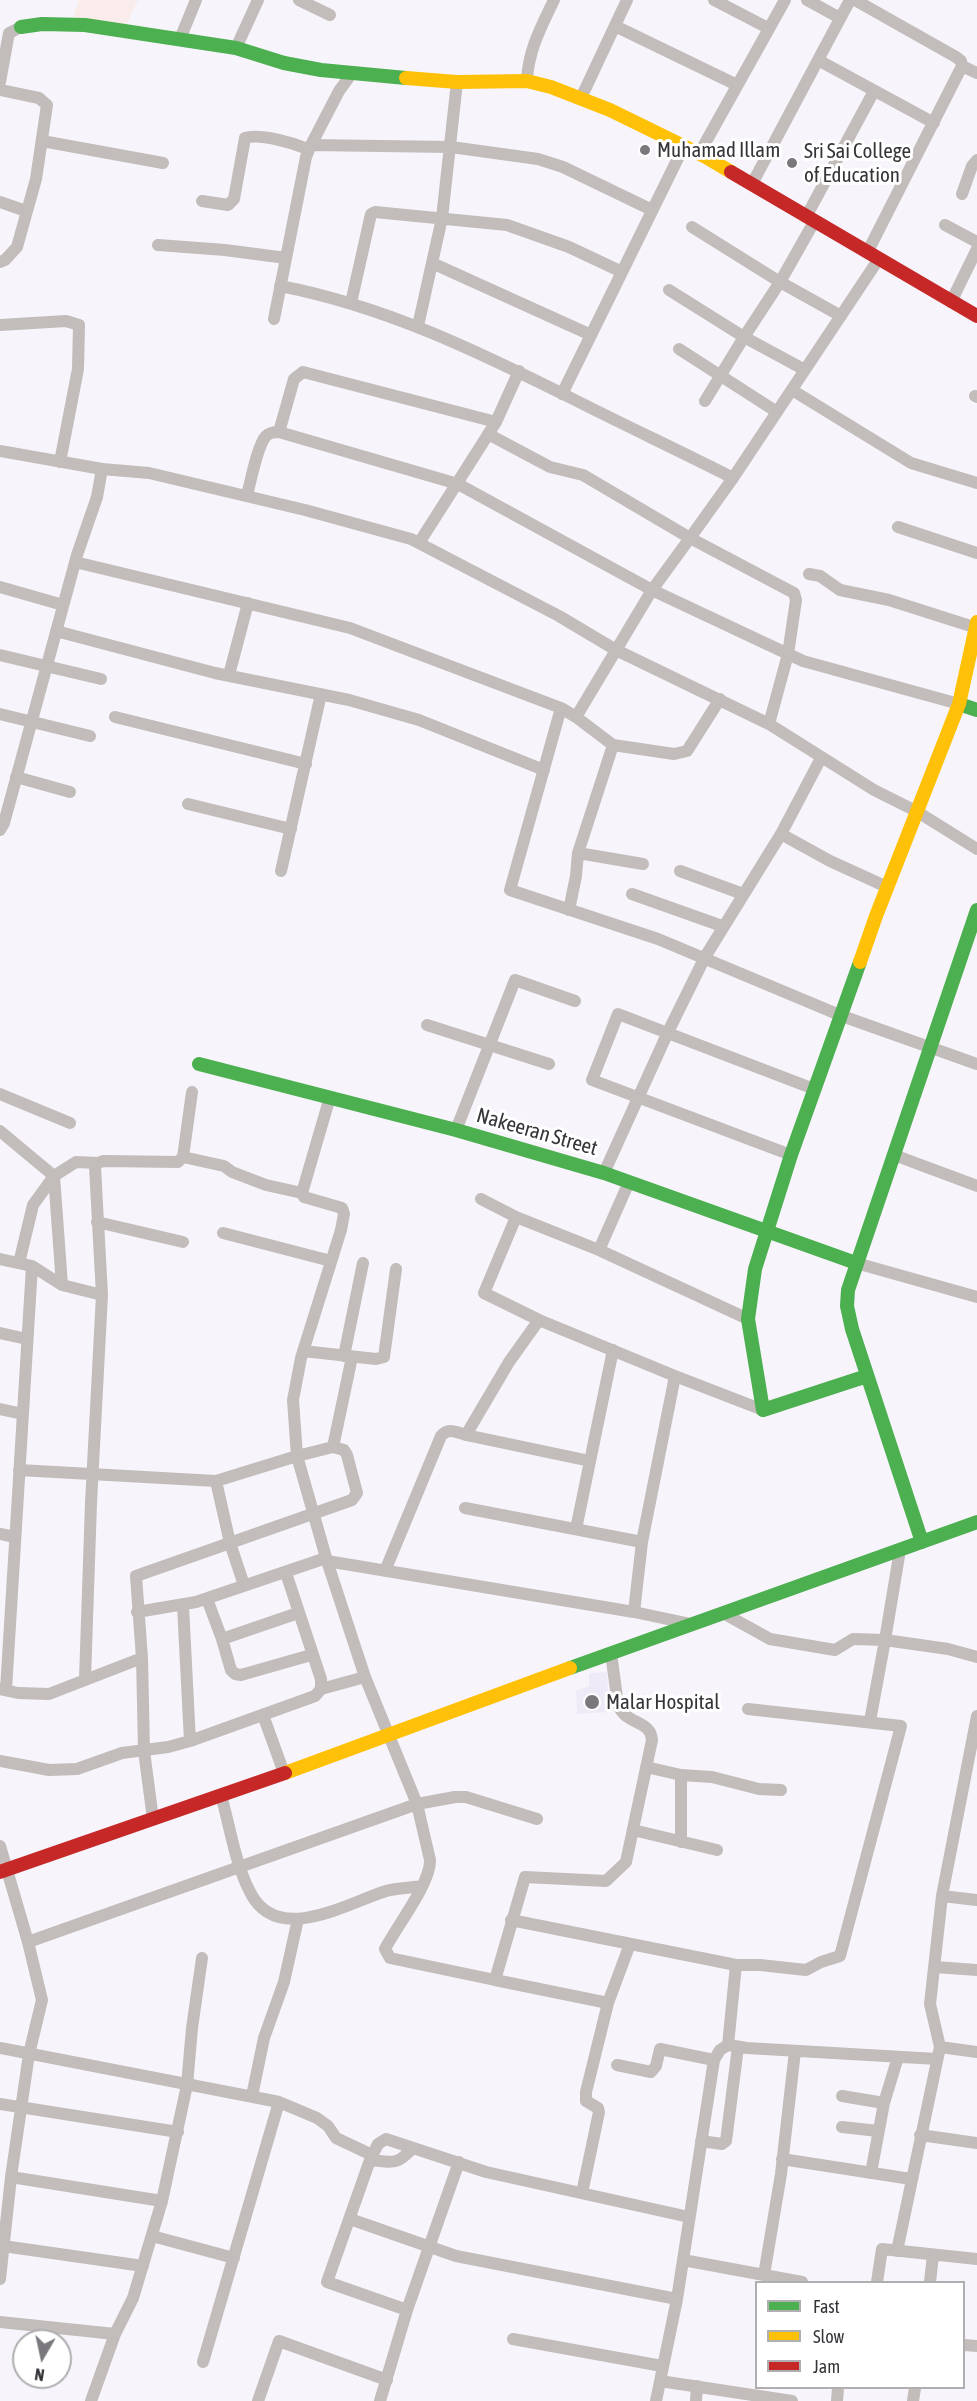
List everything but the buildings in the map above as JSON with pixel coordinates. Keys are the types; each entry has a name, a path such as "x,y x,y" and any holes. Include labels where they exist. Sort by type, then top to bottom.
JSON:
{"street":[{"path":"180,39 196,0"},
{"path":"236,48 258,0"},
{"path":"299,0 330,15"},
{"path":"527,81 533,46 554,0"},
{"path":"581,98 627,0"},
{"path":"714,0 768,28"},
{"path":"699,154 785,0"},
{"path":"807,0 840,18"},
{"path":"752,184 850,0"},
{"path":"576,717 652,590 733,478 841,316 962,66 961,61 956,57 855,0"},
{"path":"0,82 9,33 21,27 42,24 86,26 180,39 236,48 284,63 352,73 457,82 527,81 551,87 610,110 684,146 977,316"},
{"path":"615,26 737,85"},
{"path":"818,60 934,123"},
{"path":"962,66 977,72"},
{"path":"274,319 310,147 339,91 352,73"},
{"path":"418,326 442,218 457,82"},
{"path":"0,90 45,100 47,105 36,179 17,247 5,260 0,262"},
{"path":"705,402 780,282 874,91"},
{"path":"202,201 228,205 232,203 245,138 254,137 310,147 451,147 538,159 563,167 652,210"},
{"path":"42,141 163,163"},
{"path":"562,393 684,146"},
{"path":"962,194 972,166 977,160"},
{"path":"0,202 26,211"},
{"path":"351,303 371,214 380,212 507,225 569,247 622,272"},
{"path":"945,225 977,242"},
{"path":"692,227 780,282 841,316"},
{"path":"158,245 286,258"},
{"path":"951,302 977,249"},
{"path":"432,263 591,334"},
{"path":"280,286 351,303 418,326 519,371 733,478"},
{"path":"669,290 744,337 805,370"},
{"path":"0,325 66,321 79,325 78,369 60,462"},
{"path":"680,349 777,412"},
{"path":"419,543 496,422 519,371"},
{"path":"279,432 294,379 303,372 496,422"},
{"path":"792,390 911,463 977,483"},
{"path":"247,495 262,444 267,435 279,432 458,484 652,590 803,661 977,710"},
{"path":"488,434 550,467 583,476 690,538 794,593 796,600 788,654 770,724"},
{"path":"0,451 102,469 149,473 247,495 385,531 419,543 559,616 615,650 770,724 821,758 977,849"},
{"path":"0,830 75,562 97,497 102,469"},
{"path":"898,527 977,553"},
{"path":"75,562 350,628 561,708 614,745 675,754 687,751 720,699"},
{"path":"763,1410 748,1319 755,1269 814,1089 843,1016 915,811 958,704 976,626 889,600 840,590 820,576 809,574"},
{"path":"0,587 63,605"},
{"path":"230,675 248,603"},
{"path":"56,631 230,675 321,694 419,720 544,770"},
{"path":"0,655 101,679"},
{"path":"281,871 321,694"},
{"path":"561,708 510,891 658,939 843,1016 977,1064"},
{"path":"0,714 90,736"},
{"path":"115,717 306,764"},
{"path":"569,910 578,853 614,745"},
{"path":"604,1173 705,957 722,926 781,834 821,758"},
{"path":"0,784 15,782 70,792"},
{"path":"188,804 291,829"},
{"path":"781,834 830,861 887,887"},
{"path":"578,853 643,864"},
{"path":"680,871 743,894"},
{"path":"632,894 722,926"},
{"path":"922,1542 867,1376 847,1306 848,1290 977,910"},
{"path":"456,1130 515,980 575,1001"},
{"path":"791,1155 592,1080 618,1014 814,1089"},
{"path":"427,1024 549,1064"},
{"name":"Nakeeran Street","path":"199,1064 456,1130 604,1173 856,1263"},
{"path":"19,1263 33,1205 54,1176 76,1162 178,1162 183,1157 192,1092"},
{"path":"0,1094 70,1123"},
{"path":"302,1193 330,1097"},
{"path":"0,1131 54,1176 62,1285"},
{"path":"894,1155 977,1186"},
{"path":"183,1157 224,1166 232,1172 266,1185 302,1193 304,1197 342,1208 344,1214 303,1351 293,1400 297,1455 313,1512 365,1677 417,1804 430,1860 422,1886 388,1943 385,1949 386,1954 390,1958 608,2003"},
{"path":"85,1679 92,1474 102,1295 94,1174 98,1163"},
{"path":"599,1250 629,1182"},
{"path":"480,1199 516,1217 599,1250 748,1319"},
{"path":"516,1217 484,1293 539,1320 763,1410 867,1376"},
{"path":"97,1222 183,1242"},
{"path":"222,1233 331,1261"},
{"path":"0,1259 32,1266 62,1285 102,1295"},
{"path":"333,1447 363,1263"},
{"path":"856,1263 977,1297"},
{"path":"32,1266 15,1537 5,1611 3,1689 18,1693 49,1694 142,1658"},
{"path":"303,1351 348,1357 376,1359 384,1357 396,1269"},
{"path":"465,1435 509,1362 539,1320"},
{"path":"0,1333 27,1339"},
{"path":"576,1529 614,1350"},
{"path":"634,1612 642,1542 675,1376"},
{"path":"0,1408 23,1414"},
{"path":"385,1571 445,1431 451,1430 465,1435 590,1461"},
{"path":"19,1470 216,1481 297,1455 333,1447 344,1450 347,1455 356,1488 356,1497 136,1576 142,1658 144,1751 153,1819"},
{"path":"216,1481 230,1543 244,1585"},
{"path":"465,1508 642,1542"},
{"path":"4,1871 390,1736 611,1653 977,1522"},
{"path":"0,1534 15,1537"},
{"path":"870,1721 900,1550"},
{"path":"137,1612 183,1606 327,1559 692,1624"},
{"path":"286,1573 311,1655 321,1679 321,1689"},
{"path":"207,1599 231,1670 235,1674 241,1675 311,1655"},
{"path":"183,1606 185,1685 190,1742"},
{"path":"222,1639 298,1613"},
{"path":"723,1613 770,1639 835,1650 853,1639 885,1640 948,1649 977,1657"},
{"path":"495,1980 510,1920 525,1877 606,1881 626,1862 652,1733 647,1727 621,1713 611,1653"},
{"path":"0,1761 49,1770 77,1769 122,1753 190,1742 315,1696 321,1689 365,1677"},
{"path":"510,1920 736,1965 806,1970 821,1962 835,1959 843,1951 901,1726 748,1709"},
{"path":"263,1715 284,1773"},
{"path":"897,2251 939,2053 930,2004 942,1896 972,1771 977,1716"},
{"path":"646,1767 681,1775 712,1777 759,1789 781,1791"},
{"path":"681,1775 681,1842"},
{"path":"221,1795 250,1893 262,1909 278,1918 305,1919 388,1890 422,1886"},
{"path":"28,1942 417,1804 466,1797 537,1819"},
{"path":"633,1830 717,1850"},
{"path":"0,1846 4,1871 28,1942 42,2000 29,2054 11,2177 0,2279"},
{"path":"942,1896 977,1900"},
{"path":"252,2096 264,2038 284,1982 298,1919"},
{"path":"582,2193 599,2112 598,2108 585,2098 608,2003 630,1944"},
{"path":"91,2401 115,2334 133,2298 162,2201 188,2085 192,2028 202,1958"},
{"path":"701,2141 722,2144 726,2141 736,1965"},
{"path":"935,1967 977,1970"},
{"path":"656,2401 677,2299 714,2060 720,2050 733,2046 898,2057 977,2052"},
{"path":"0,2048 279,2102 317,2118 328,2126 336,2138 371,2157 393,2162 402,2160 413,2148"},
{"path":"617,2065 651,2072 656,2066 660,2049 714,2060"},
{"path":"772,2278 782,2159 795,2051"},
{"path":"871,2173 884,2103 898,2057"},
{"path":"842,2096 884,2103"},
{"path":"203,2362 279,2102"},
{"path":"0,2104 178,2132"},
{"path":"842,2127 878,2131"},
{"path":"920,2135 977,2143"},
{"path":"407,2310 327,2282 371,2157 378,2144 386,2139 486,2172 689,2217"},
{"path":"782,2159 911,2179"},
{"path":"380,2401 407,2310 459,2162"},
{"path":"11,2177 162,2201"},
{"path":"350,2219 476,2261 677,2299"},
{"path":"878,2281 882,2249 900,2235"},
{"path":"152,2236 234,2258"},
{"path":"3,2246 143,2266"},
{"path":"882,2249 977,2259"},
{"path":"930,2281 933,2255"},
{"path":"683,2260 790,2281"},
{"path":"0,2322 115,2334"},
{"path":"513,2339 662,2366"},
{"path":"258,2401 279,2341 387,2380"},
{"path":"660,2381 792,2401"},
{"path":"696,2401 698,2386"}],"shaded area":[{"path":"79,0 138,0 126,26 73,17"},
{"name":"Malar Hospital","path":"607,1672 609,1712 577,1714 576,1691 589,1686 589,1673"}],"traffic: fast":[{"path":"21,27 42,24 85,25 236,48 284,63 321,70 406,78"},
{"path":"959,704 977,710"},
{"path":"922,1542 852,1329 847,1306 848,1290 977,910"},
{"path":"860,962 791,1155 755,1269 748,1319 763,1410 867,1376"},
{"path":"199,1064 456,1130 604,1173 856,1263"},
{"path":"570,1668 977,1522"}],"traffic: slow":[{"path":"406,78 457,82 527,81 551,87 610,110 706,157 731,172"},
{"path":"860,962 959,704 977,622"},
{"path":"285,1773 570,1668"}],"traffic: jam":[{"path":"731,172 977,316"},
{"path":"0,1872 285,1773"}],"place":[{"name":"Muhamad Illam","path":"645,150"},
{"name":"Sri Sai College of Education","path":"792,163"},
{"name":"Malar Hospital","path":"592,1702"}]}
